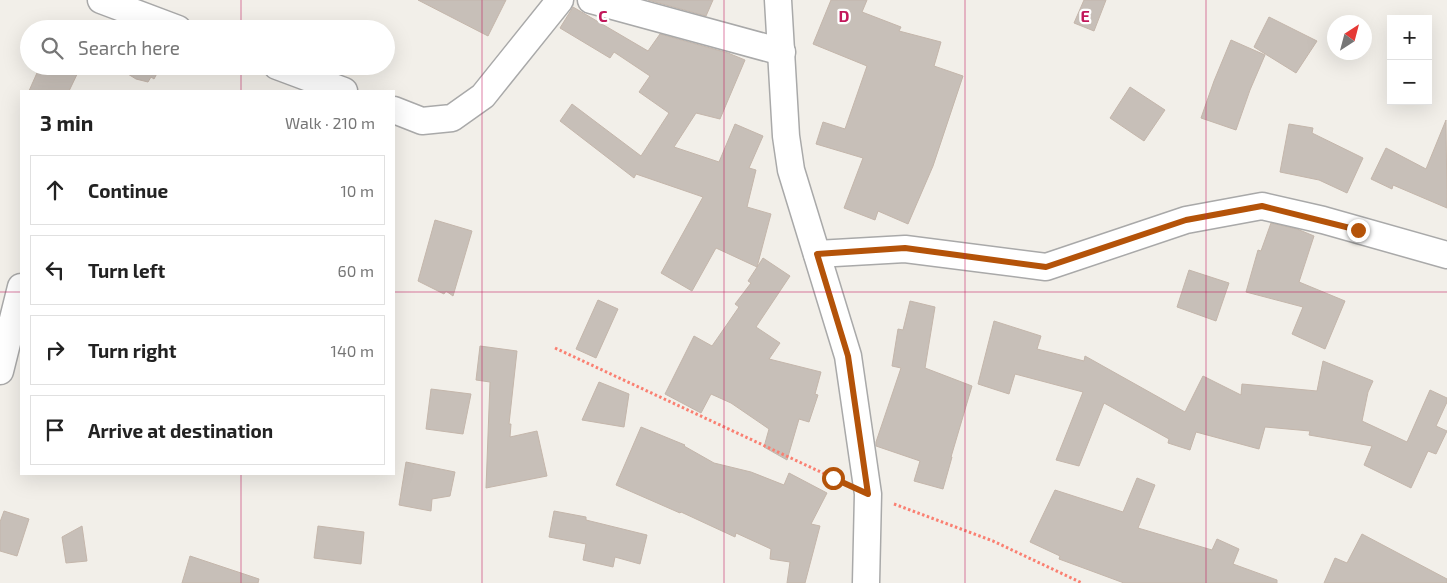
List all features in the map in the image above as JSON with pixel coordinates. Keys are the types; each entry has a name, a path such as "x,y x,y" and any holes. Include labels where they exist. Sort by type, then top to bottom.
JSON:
{"street":[{"path":"101,0 154,20"},
{"path":"395,110 422,121 452,118 483,96 560,0"},
{"path":"591,0 782,52"},
{"path":"778,0 786,136 791,170 848,356 868,494 866,583"},
{"path":"301,75 341,90"},
{"path":"817,254 905,248 1046,267 1186,220 1262,206 1323,220 1447,255"},
{"path":"0,371 20,291"}],"path":[{"path":"555,348 868,494 993,541 1082,583"}],"building":[{"path":"418,0 506,0 488,36"},
{"path":"648,0 713,0 706,16"},
{"path":"831,0 867,0 862,12 901,27 899,31 941,42 934,66 963,76 933,166 908,224 878,211 875,220 844,208 863,158 816,144 823,122 845,129 867,66 813,44"},
{"path":"1084,0 1106,0 1094,31 1074,23"},
{"path":"573,7 648,51 660,34 728,53 745,60 720,119 696,113 674,147 719,162 735,124 763,136 749,168 756,170 747,207 771,214 757,267 716,248 692,291 661,273 703,197 636,174 634,178 560,121 572,104 641,156 669,113 639,92 650,76 614,52 610,58 560,28"},
{"path":"1269,17 1317,41 1296,73 1254,47"},
{"path":"1231,40 1265,55 1236,130 1201,118"},
{"path":"36,75 77,75 69,90 29,90"},
{"path":"130,75 156,75 154,79 151,77 148,82"},
{"path":"1130,87 1165,110 1144,141 1110,118"},
{"path":"1446,120 1447,208 1393,185 1392,189 1371,179 1386,148 1426,169"},
{"path":"1289,124 1313,128 1312,133 1363,158 1347,193 1319,180 1280,172"},
{"path":"435,220 472,231 453,296 446,291 444,294 418,281"},
{"path":"1271,223 1297,229 1314,236 1299,282 1345,301 1325,349 1292,334 1303,307 1246,292 1258,250 1261,251"},
{"path":"763,258 790,276 756,327 780,343 769,359 821,372 815,394 818,395 809,422 799,419 787,460 764,447 769,429 731,403 711,394 701,413 665,394 694,336 712,346 739,307 735,304 751,283 748,281"},
{"path":"1189,270 1229,283 1216,321 1177,307"},
{"path":"598,300 618,309 596,358 576,349"},
{"path":"910,301 935,307 925,368 972,386 943,489 914,481 920,461 876,446 901,368 892,366 898,329 903,330"},
{"path":"994,321 1041,336 1037,349 1084,361 1085,356 1185,412 1203,376 1241,395 1242,384 1317,391 1323,361 1373,381 1368,392 1362,421 1407,442 1430,390 1447,398 1436,426 1447,431 1436,454 1428,451 1411,488 1364,465 1372,446 1309,435 1310,431 1265,427 1259,449 1196,432 1190,450 1168,443 1169,439 1104,403 1079,466 1056,460 1083,392 1015,374 1009,394 978,384"},
{"path":"480,346 517,351 509,424 511,424 510,437 537,431 547,476 486,488 490,382 476,380"},
{"path":"599,382 629,394 624,427 582,420"},
{"path":"431,389 471,394 463,434 426,429"},
{"path":"641,427 685,445 714,463 751,472 784,485 789,473 827,493 811,524 820,526 805,583 787,583 790,562 770,559 771,549 736,533 735,537 616,485"},
{"path":"406,462 455,472 450,496 432,499 431,511 399,505"},
{"path":"1137,478 1155,485 1138,528 1212,550 1217,539 1239,549 1233,564 1277,580 1277,583 1124,583 1059,559 1060,556 1030,542 1055,490 1123,512"},
{"path":"4,511 29,519 17,556 0,551 0,522"},
{"path":"554,511 586,517 586,520 647,535 640,564 615,557 613,567 583,560 586,544 549,537"},
{"path":"82,526 87,561 66,563 62,537"},
{"path":"318,526 364,532 361,564 314,558"},
{"path":"1362,534 1447,579 1447,583 1324,583 1335,558 1347,563"},
{"path":"190,556 259,579 258,583 182,583"}],"route":[{"path":"833,478 868,494 848,356 817,254 905,248 1046,267 1186,220 1262,206 1358,230"}]}
